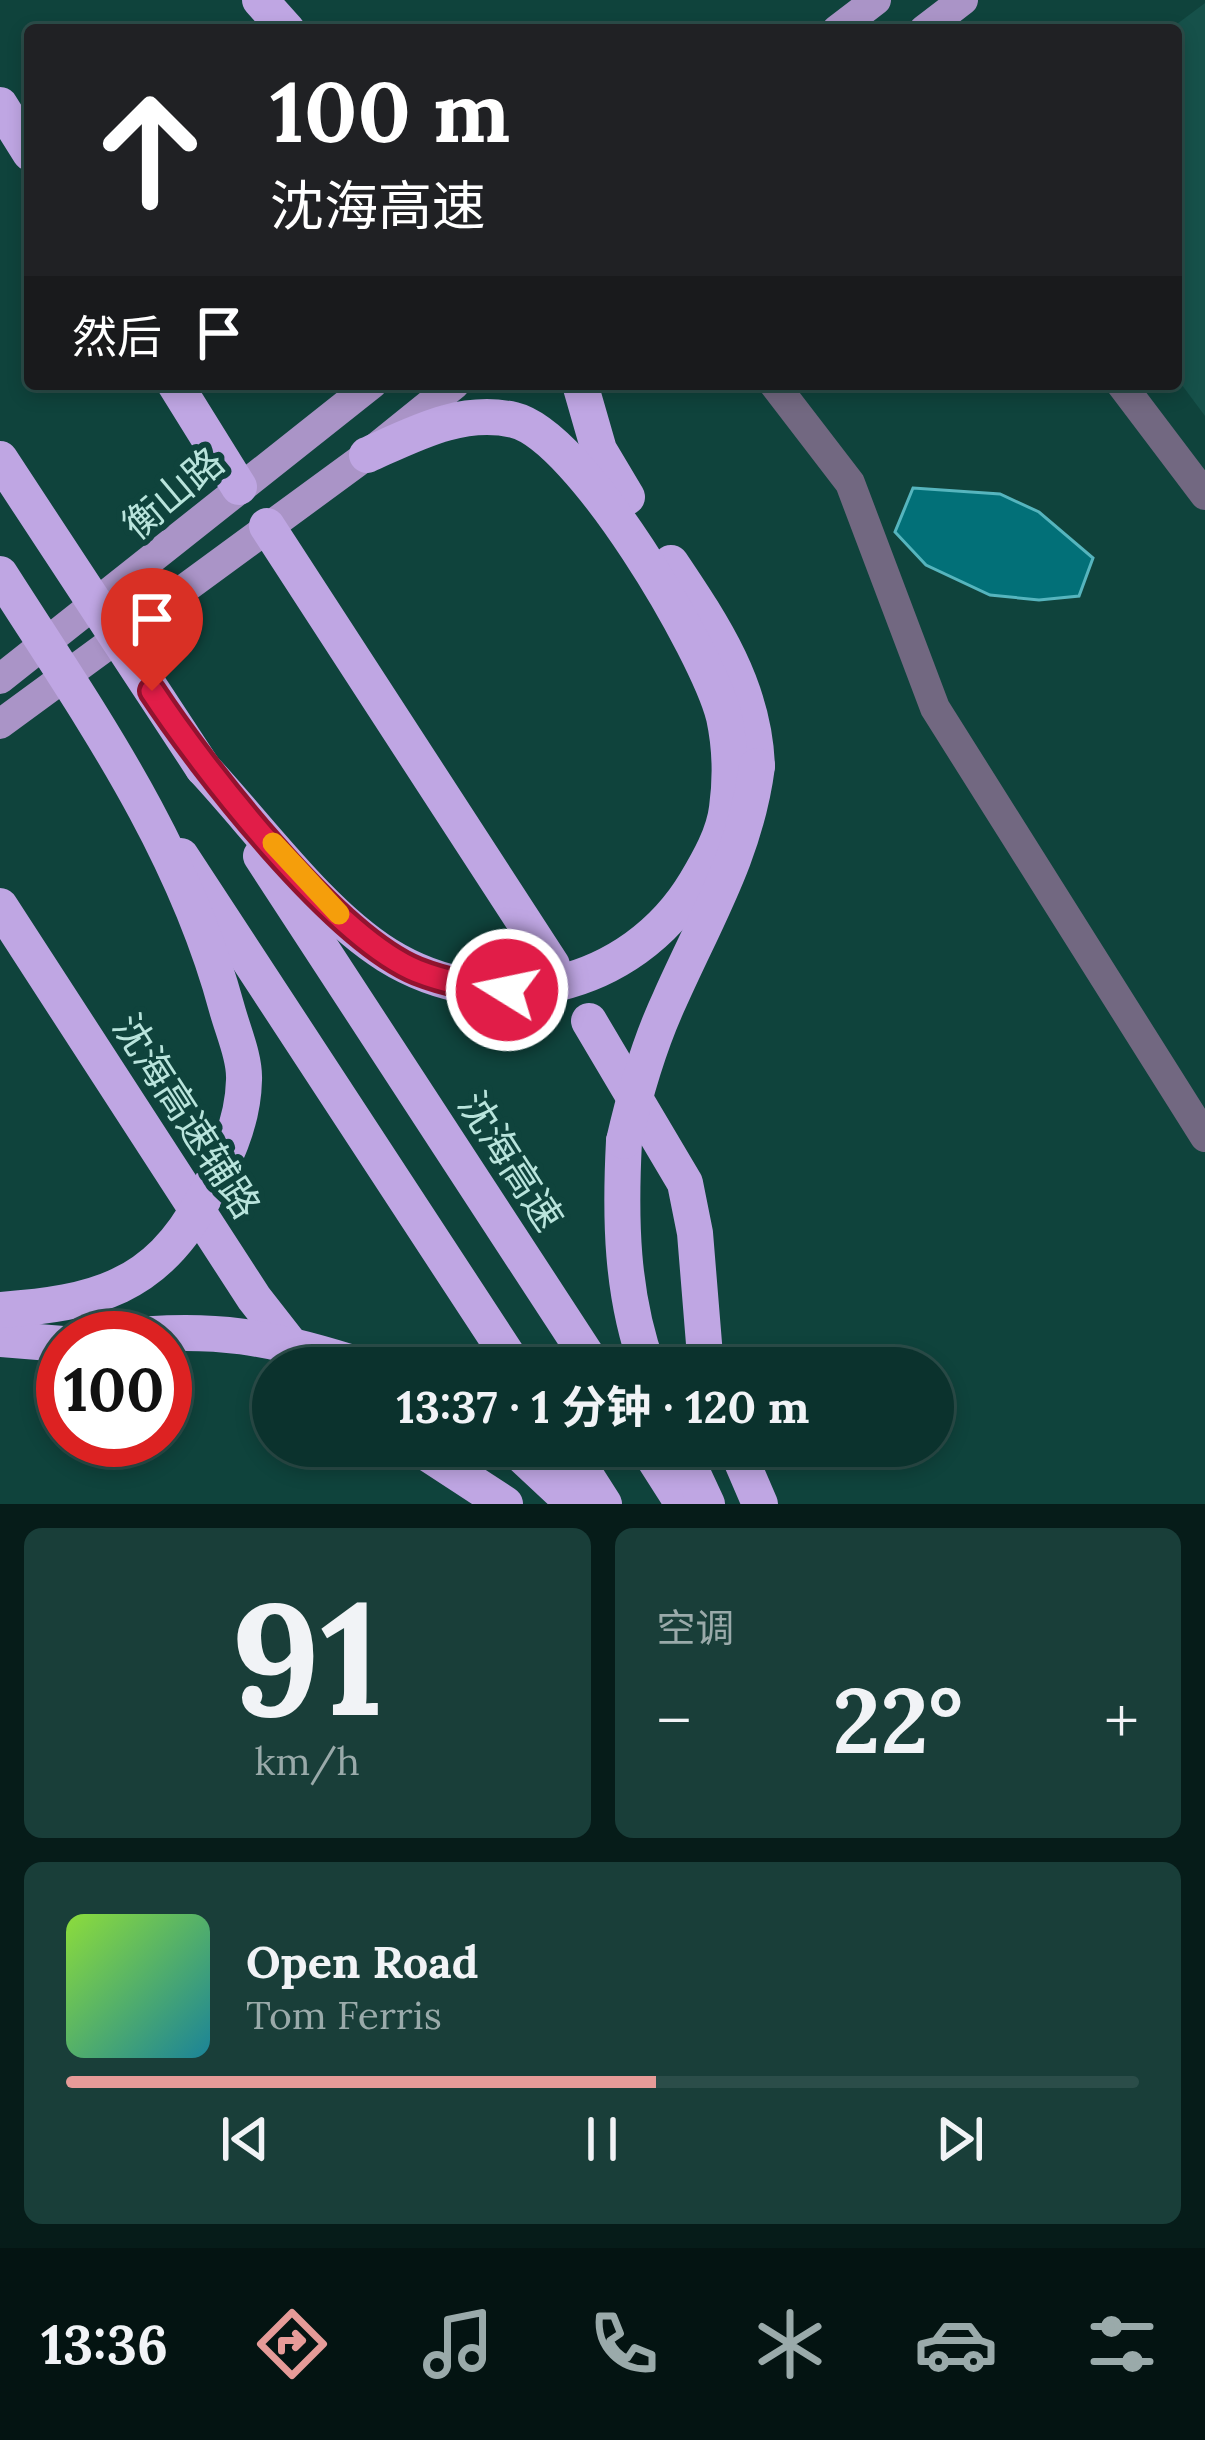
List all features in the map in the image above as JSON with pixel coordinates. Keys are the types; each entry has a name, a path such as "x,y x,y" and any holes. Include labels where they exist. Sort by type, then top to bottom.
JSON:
{"highway":[{"path":"276,9 303,24"},
{"path":"0,105 24,143"},
{"path":"179,390 239,487"},
{"path":"581,390 587,420 609,471 732,661 751,706 758,766 740,850 706,933 670,996 625,1141 622,1238 628,1298 642,1347"},
{"path":"203,768 346,922 384,953 415,970 482,988 554,986 604,970 661,927 706,865 727,808 724,719 699,656 570,454 518,421 478,415 448,421 367,455"},
{"name":"沈海高速","path":"0,459 582,1347"},
{"path":"267,526 552,965"},
{"path":"0,574 503,1347"},
{"path":"0,1310 57,1306 134,1282 181,1240 234,1143 245,1077 203,932 149,808"},
{"name":"沈海高速辅路","path":"0,906 254,1298 292,1347"},
{"path":"589,1021 685,1183 695,1233 704,1347"},
{"path":"192,1331 278,1339 303,1347"},
{"path":"0,1339 36,1343"},
{"path":"449,1467 506,1504"},
{"path":"534,1467 574,1504"},
{"path":"580,1467 604,1504"},
{"path":"659,1467 683,1504"},
{"path":"689,1467 706,1504"},
{"path":"744,1467 760,1504"}],"main road":[{"path":"845,24 876,0"},
{"path":"931,24 963,0"},
{"name":"衡山路","path":"0,679 365,390"},
{"path":"0,724 367,455 448,390"}],"street":[{"path":"778,390 850,483 935,708 1205,1137"},
{"path":"1126,390 1205,494"}],"shaded area":[{"path":"1205,3 1205,416 1182,385 1182,24 1177,24"}],"building":[{"path":"913,488 1000,494 1039,512 1093,558 1079,596 1039,600 990,595 926,565 895,532"}],"slow traffic":[{"path":"273,843 339,914"}],"route":[{"path":"152,691 203,768 346,922 384,953 415,970 507,990"}]}
